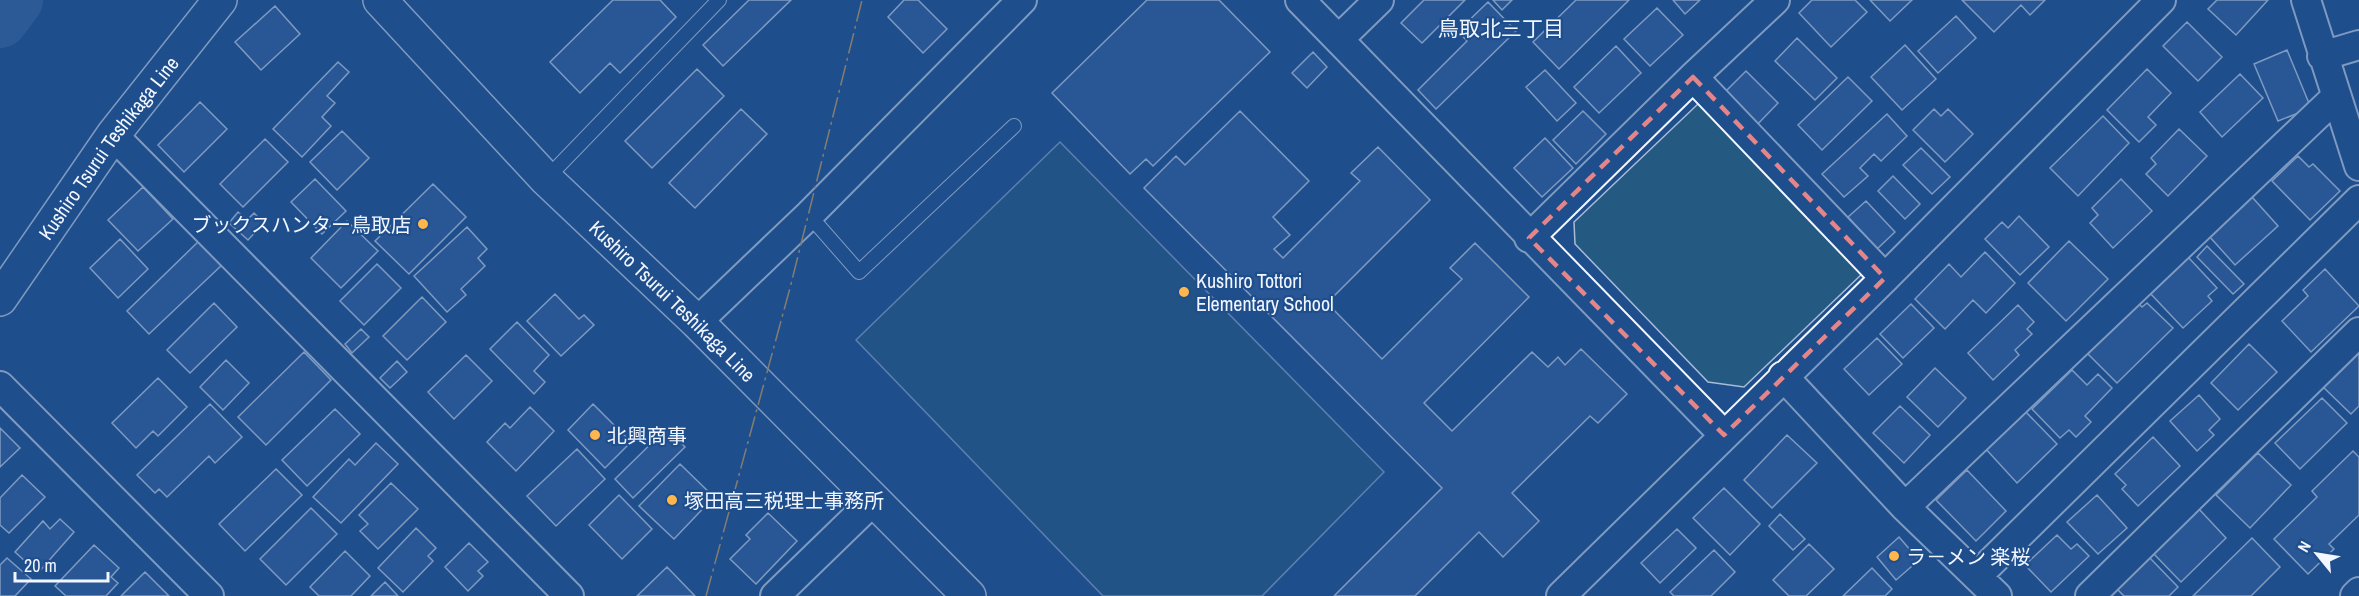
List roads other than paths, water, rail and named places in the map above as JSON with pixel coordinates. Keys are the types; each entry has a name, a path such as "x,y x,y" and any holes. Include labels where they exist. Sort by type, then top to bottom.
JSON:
{"main road":[{"name":"Kushiro Tsurui Teshikaga Line","path":"0,299 113,135 220,0"},
{"name":"Kushiro Tsurui Teshikaga Line","path":"380,0 546,179 697,322 969,596"}],"street":[{"path":"697,322 809,215 1022,0"},
{"path":"1300,0 1529,238 1724,435"},
{"path":"1339,39 1379,0"},
{"path":"1529,238 1775,0"},
{"path":"1560,596 1885,278 2161,0"},
{"path":"2306,0 2359,166"},
{"path":"2322,56 2359,45"},
{"path":"1693,77 1885,278"},
{"path":"1905,507 2336,97"},
{"path":"113,135 569,596"},
{"path":"1783,376 1905,507 1987,586 2359,200"},
{"path":"2090,596 2359,332"},
{"path":"0,386 209,596"},
{"path":"774,596 875,499"},
{"path":"2355,596 2359,592"}],"lane":[{"path":"546,179 719,0"},
{"path":"809,215 860,272 1014,126"}],"waterway":[{"path":"0,20 15,0"}],"place":[{"name":"ブックスハンター鳥取店","path":"423,224"},
{"name":"Kushiro Tottori Elementary School","path":"1184,292"},
{"name":"北興商事","path":"595,435"},
{"name":"塚田高三税理士事務所","path":"672,500"},
{"name":"ラ－メン 楽桜","path":"1894,556"}],"district":[{"name":"鳥取北三丁目","path":"1501,28"}]}
